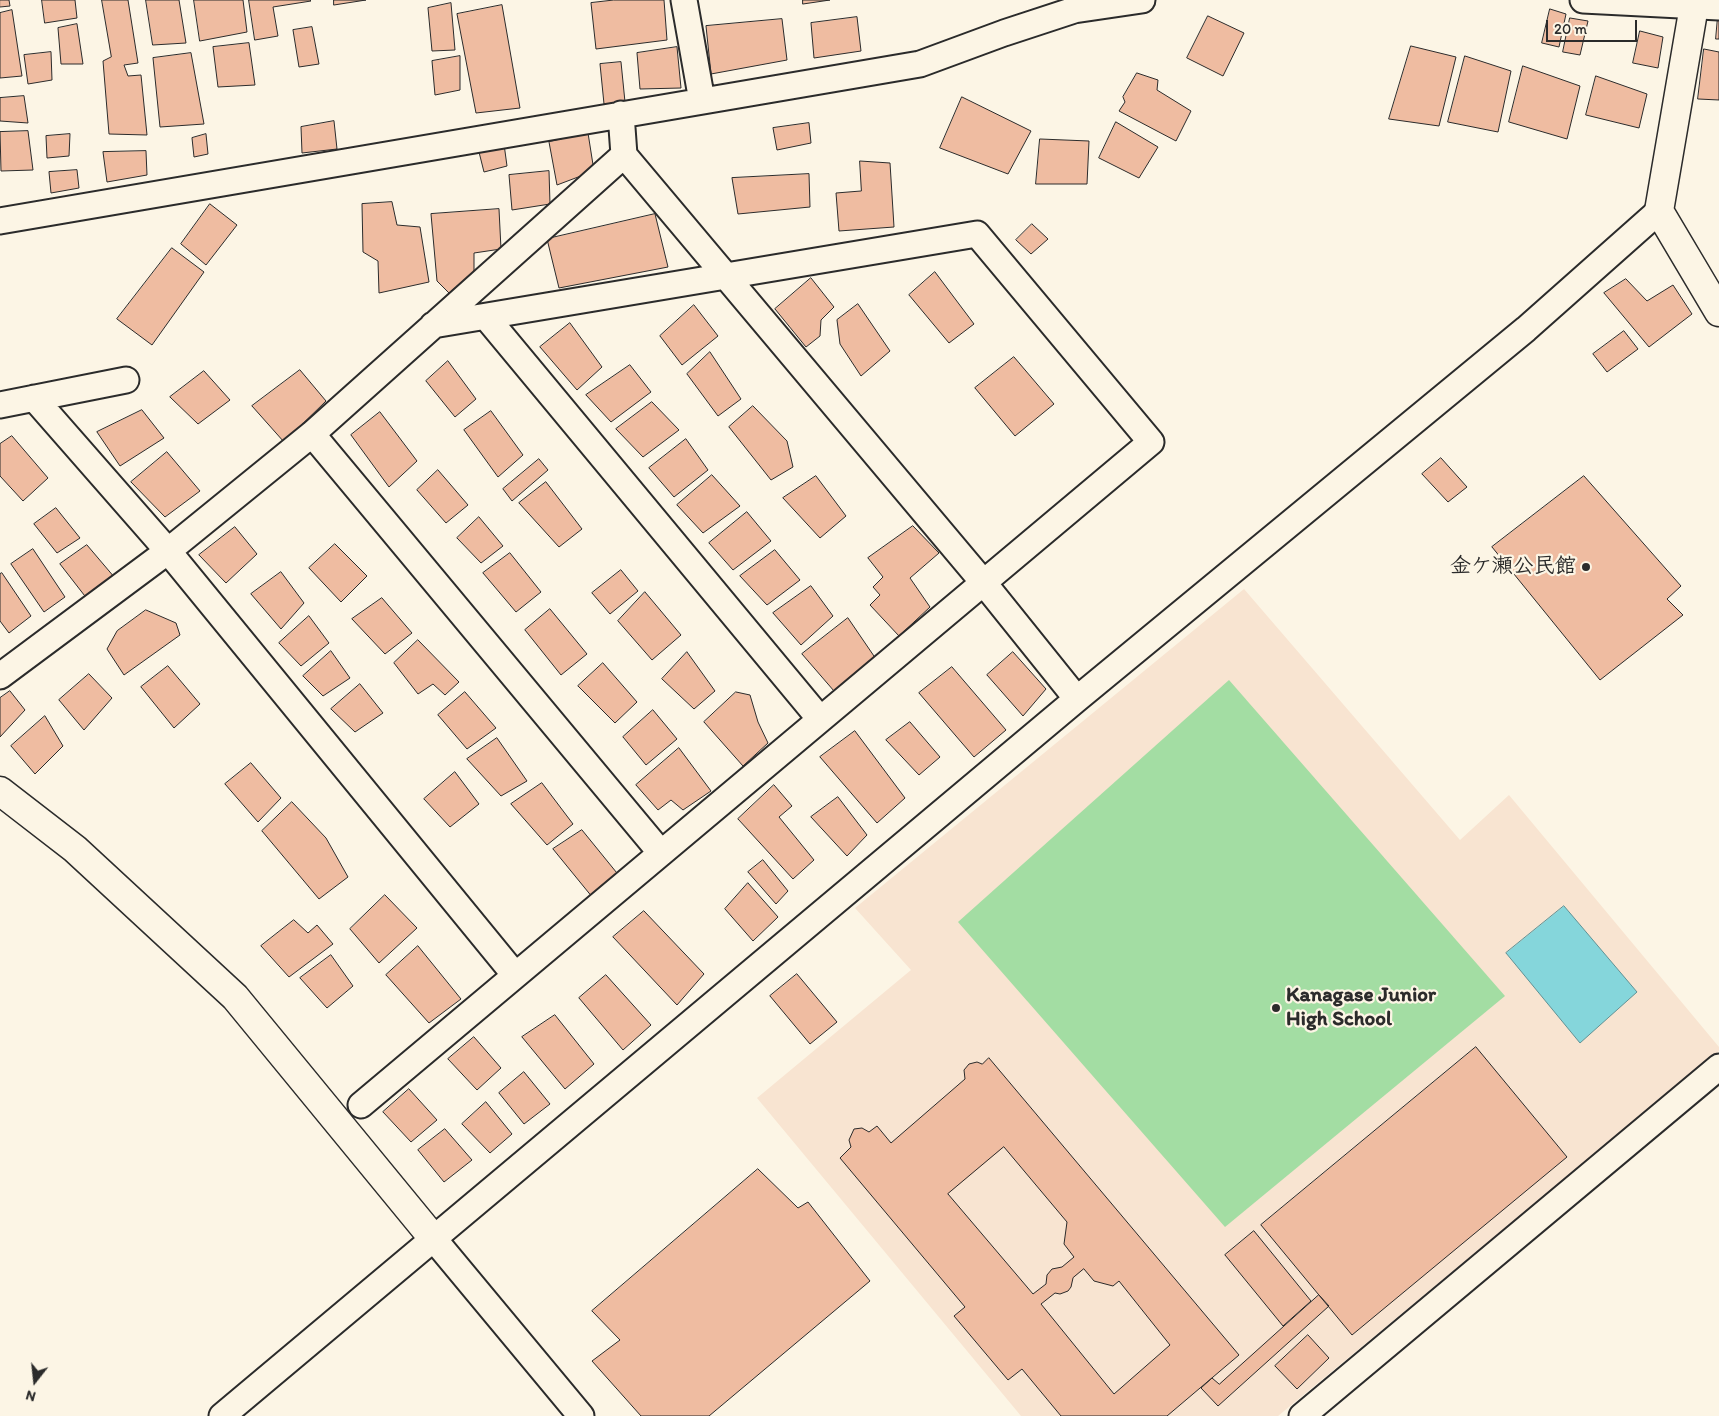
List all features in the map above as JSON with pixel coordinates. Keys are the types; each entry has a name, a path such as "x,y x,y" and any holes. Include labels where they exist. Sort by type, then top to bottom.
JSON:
{"street":[{"path":"684,0 702,101"},
{"path":"0,221 920,64 1074,10 1142,0"},
{"path":"222,1416 1077,698 1526,329 1660,211 1702,4 1583,0"},
{"path":"621,114 624,155 983,582 1077,698"},
{"path":"0,676 168,551 312,434 624,155"},
{"path":"1660,211 1719,312"},
{"path":"360,1105 1151,442 977,234 433,326"},
{"path":"487,318 820,719"},
{"path":"0,405 126,380"},
{"path":"34,398 168,551 515,975"},
{"path":"312,434 661,853"},
{"path":"0,791 75,849 234,997 581,1416"},
{"path":"1302,1416 1719,1067"}],"shaded area":[{"name":"Kanagase Junior High School","path":"1244,589 1460,840 1509,795 1719,1047 1719,1051 1278,1416 1021,1416 757,1098 911,970 855,908"}],"green space":[{"path":"1229,680 1505,996 1225,1227 958,922"}],"water":[{"path":"1564,906 1637,992 1580,1043 1506,953"}],"building":[{"path":"0,0 9,0 10,6 0,7"},
{"path":"42,0 75,0 77,18 45,23"},
{"path":"102,0 128,0 138,63 124,65 128,76 141,75 147,135 109,134 103,61 111,57"},
{"path":"146,0 179,0 186,43 153,45"},
{"path":"194,0 243,0 247,32 200,41"},
{"path":"249,0 311,1 273,7 278,36 255,40"},
{"path":"334,0 366,0 334,5"},
{"path":"614,0 664,0 667,40 596,49 591,3"},
{"path":"803,0 830,0 803,4"},
{"path":"451,3 455,50 432,51 428,8"},
{"path":"502,5 520,108 476,113 457,14"},
{"path":"1550,9 1566,14 1559,47 1542,43"},
{"path":"12,10 22,76 0,78 0,13"},
{"path":"1208,16 1244,33 1223,76 1187,58"},
{"path":"1718,16 1719,39 1716,39"},
{"path":"857,17 861,51 814,58 811,23"},
{"path":"1570,18 1588,21 1580,55 1563,52"},
{"path":"782,19 787,60 711,74 706,26"},
{"path":"77,24 83,64 61,64 58,28"},
{"path":"312,27 319,64 299,67 293,30"},
{"path":"1640,31 1663,37 1658,68 1633,63"},
{"path":"249,43 255,85 218,87 213,47"},
{"path":"1411,46 1456,57 1439,126 1389,119"},
{"path":"677,47 681,88 640,89 637,53"},
{"path":"1704,49 1719,52 1719,100 1698,99"},
{"path":"51,52 52,80 28,84 24,55"},
{"path":"191,53 204,124 160,127 153,58"},
{"path":"460,56 460,90 435,95 432,61"},
{"path":"1465,56 1511,71 1498,132 1448,122"},
{"path":"621,62 625,102 604,104 600,64"},
{"path":"1523,66 1580,86 1567,139 1509,122"},
{"path":"1137,73 1158,80 1157,90 1191,111 1176,141 1119,111 1125,102 1123,97"},
{"path":"1596,76 1647,94 1639,128 1586,115"},
{"path":"24,96 28,123 0,121 0,98"},
{"path":"962,97 1031,131 1008,174 940,148"},
{"path":"334,121 337,149 302,153 301,127"},
{"path":"1116,122 1158,147 1139,178 1099,158"},
{"path":"809,123 811,143 777,150 773,128"},
{"path":"28,131 33,170 1,171 0,132"},
{"path":"588,133 594,171 557,185 549,142"},
{"path":"70,134 69,156 47,158 46,136"},
{"path":"206,134 208,154 194,157 192,138"},
{"path":"1040,139 1089,141 1087,184 1036,184"},
{"path":"504,144 507,166 484,172 478,148"},
{"path":"146,151 147,175 107,182 103,152"},
{"path":"860,161 890,163 894,227 839,231 836,193 861,191"},
{"path":"77,170 79,188 51,193 49,172"},
{"path":"549,171 550,204 512,210 509,175"},
{"path":"809,174 810,207 738,214 732,178"},
{"path":"392,202 397,225 420,227 429,282 379,293 378,261 363,252 362,204"},
{"path":"210,204 237,225 206,265 181,244"},
{"path":"499,209 501,249 474,253 474,272 449,293 437,281 431,214"},
{"path":"655,214 668,267 559,288 547,239"},
{"path":"1032,224 1048,239 1031,254 1016,240"},
{"path":"172,248 204,272 152,345 117,319"},
{"path":"935,272 974,324 949,343 909,295"},
{"path":"811,278 834,307 821,320 820,336 806,347 775,309"},
{"path":"1626,279 1647,301 1673,285 1692,314 1649,347 1604,293"},
{"path":"858,304 890,351 861,376 840,344 837,320"},
{"path":"694,305 718,336 682,365 660,336"},
{"path":"570,323 602,367 577,390 540,347"},
{"path":"1624,331 1638,349 1607,372 1593,354"},
{"path":"710,352 741,399 718,416 687,374"},
{"path":"1014,357 1054,404 1015,436 975,388"},
{"path":"448,361 476,399 455,417 426,381"},
{"path":"630,365 651,392 611,422 586,395"},
{"path":"300,370 326,401 284,442 252,406"},
{"path":"204,371 230,400 198,424 170,397"},
{"path":"652,402 679,430 643,457 616,429"},
{"path":"753,406 787,441 793,467 771,480 729,427"},
{"path":"142,410 164,438 120,466 97,432"},
{"path":"491,411 523,455 498,477 464,430"},
{"path":"380,412 417,461 389,487 351,435"},
{"path":"12,436 48,478 23,501 0,476 0,444"},
{"path":"686,439 708,470 674,497 649,468"},
{"path":"167,452 200,491 165,517 131,482"},
{"path":"1441,458 1467,487 1448,502 1422,474"},
{"path":"539,459 548,470 512,501 503,489"},
{"path":"438,470 468,505 446,523 417,490"},
{"path":"712,475 740,506 703,533 677,505"},
{"path":"816,476 846,516 820,538 783,498"},
{"name":"金ケ瀬公民館","path":"1584,476 1681,586 1667,599 1683,615 1600,680 1492,547"},
{"path":"546,482 582,529 559,547 519,503"},
{"path":"56,508 80,538 57,553 34,524"},
{"path":"747,512 771,541 733,570 709,543"},
{"path":"479,517 503,546 481,563 457,538"},
{"path":"913,526 939,553 910,578 930,607 899,636 870,605 880,595 873,587 883,577 868,558"},
{"path":"235,527 257,554 226,583 199,555"},
{"path":"335,544 367,576 341,602 309,568"},
{"path":"87,545 115,578 88,600 60,564"},
{"path":"33,549 65,597 44,612 11,564"},
{"path":"775,550 800,580 767,605 740,576"},
{"path":"510,553 541,592 516,612 483,573"},
{"path":"621,570 638,591 610,614 592,593"},
{"path":"281,572 304,603 281,629 251,594"},
{"path":"2,573 31,616 9,633 0,621 0,574"},
{"path":"811,586 833,616 801,645 773,613"},
{"path":"645,592 681,635 652,660 618,621"},
{"path":"382,598 412,633 385,654 352,619"},
{"path":"550,609 587,654 561,675 525,630"},
{"path":"146,610 176,623 180,635 124,675 107,649 117,631"},
{"path":"309,616 329,643 301,666 279,643"},
{"path":"848,618 876,659 834,691 802,654"},
{"path":"418,640 459,682 445,695 433,684 418,694 394,663"},
{"path":"331,651 350,678 323,696 303,676"},
{"path":"687,652 715,691 694,709 662,679"},
{"path":"1013,652 1046,689 1023,716 987,675"},
{"path":"603,663 637,702 615,723 578,686"},
{"path":"168,666 200,704 174,728 141,687"},
{"path":"952,667 1006,730 974,757 919,693"},
{"path":"89,674 112,698 84,730 59,700"},
{"path":"360,684 383,713 355,732 331,709"},
{"path":"10,691 25,710 0,737 0,698"},
{"path":"465,692 496,728 467,749 438,715"},
{"path":"736,692 750,695 758,722 768,743 743,766 704,722"},
{"path":"653,710 677,739 646,765 623,737"},
{"path":"45,716 63,746 35,774 11,746"},
{"path":"910,722 940,757 919,775 886,740"},
{"path":"855,731 905,798 877,823 820,757"},
{"path":"497,738 527,781 501,796 467,759"},
{"path":"679,748 711,791 683,810 671,800 658,810 636,785"},
{"path":"251,763 281,798 258,822 225,784"},
{"path":"455,772 479,804 450,827 424,799"},
{"path":"542,783 573,824 547,845 511,804"},
{"path":"774,785 792,806 779,817 814,860 793,879 738,819"},
{"path":"838,797 867,835 847,856 811,817"},
{"path":"292,802 326,838 348,877 319,899 262,831"},
{"path":"582,830 621,878 593,898 553,849"},
{"path":"763,860 788,891 776,904 748,872"},
{"path":"748,883 778,917 753,941 725,909"},
{"path":"385,895 417,928 379,963 350,929"},
{"path":"644,911 704,974 677,1005 613,937"},
{"path":"294,920 308,933 317,925 333,944 289,977 261,946"},
{"path":"418,946 461,999 429,1023 386,975"},
{"path":"331,955 353,986 327,1008 300,978"},
{"path":"797,974 837,1022 810,1044 770,996"},
{"path":"606,975 651,1025 623,1050 579,998"},
{"path":"555,1015 594,1064 565,1089 522,1037"},
{"path":"474,1037 501,1068 477,1090 448,1059"},
{"path":"1476,1047 1567,1157 1352,1335 1261,1225"},
{"path":"989,1058 1239,1355 1167,1416 1061,1416 1022,1369 1008,1380 954,1316 965,1307 840,1158 851,1147 849,1140 854,1129 862,1128 869,1132 877,1126 891,1143 965,1079 964,1070 969,1064 977,1062 982,1064","holes":["1004,1147 1067,1222 1064,1244 1074,1257 1062,1267 1052,1269 1047,1275 1046,1284 1033,1294 948,1194","1084,1269 1094,1281 1113,1286 1119,1281 1170,1345 1114,1394 1041,1304 1055,1293 1060,1294 1068,1291 1073,1278"]},
{"path":"524,1072 550,1104 524,1124 499,1093"},
{"path":"409,1089 437,1120 411,1142 383,1112"},
{"path":"486,1102 512,1134 490,1153 462,1124"},
{"path":"445,1129 472,1160 444,1182 418,1150"},
{"path":"758,1169 798,1208 808,1202 870,1281 709,1416 641,1416 592,1361 620,1340 592,1311"},
{"path":"1254,1231 1311,1301 1283,1326 1225,1255"},
{"path":"1319,1295 1329,1306 1218,1406 1201,1388 1212,1378 1219,1384"},
{"path":"1308,1335 1329,1358 1297,1389 1275,1366"}],"place":[{"name":"金ケ瀬公民館","path":"1586,567"},
{"name":"Kanagase Junior High School","path":"1276,1008"}]}
